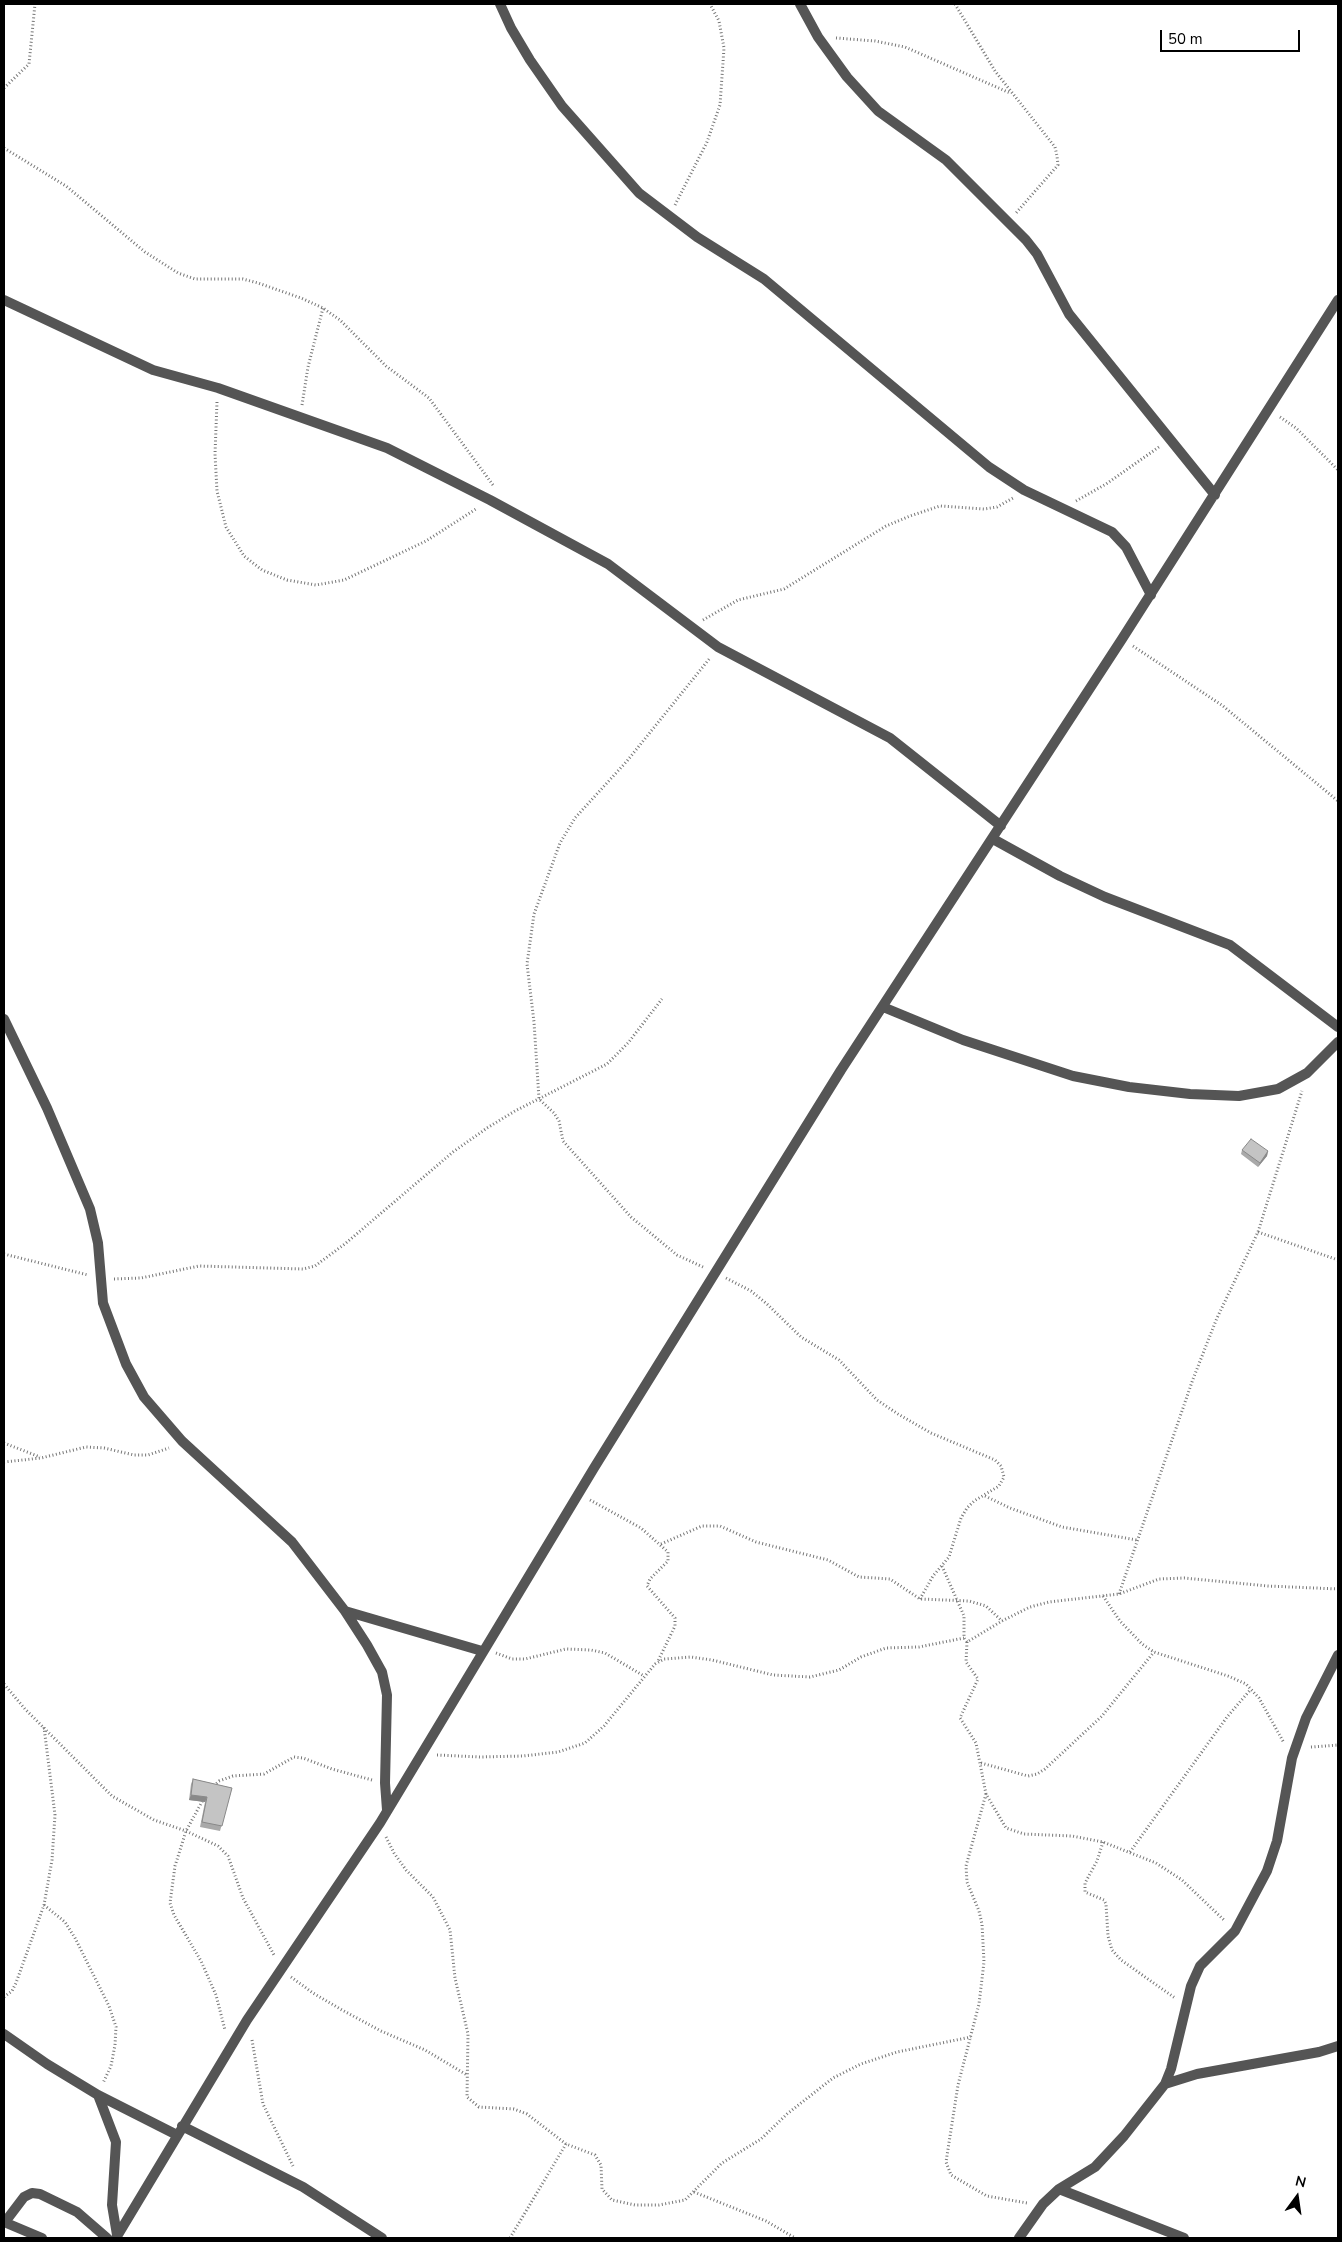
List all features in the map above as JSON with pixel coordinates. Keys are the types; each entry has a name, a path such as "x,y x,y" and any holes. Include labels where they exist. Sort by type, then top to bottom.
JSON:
{"street":[{"path":"500,4 511,28 530,60 562,106 638,193 697,237 764,280 989,467 1024,490 1065,507 1112,532 1126,547 1151,594"},
{"path":"800,4 818,37 847,77 878,111 946,160 1009,222 1037,254 1069,314 1215,494"},
{"path":"4,300 153,370 218,388 387,448 490,500 608,564 718,647 890,738 1001,826"},
{"path":"114,2237 247,2020 380,1823 578,1495 883,1007 1270,410 1338,300"},
{"path":"993,839 1060,876 1105,897 1230,945 1338,1027"},
{"path":"883,1007 964,1040 1073,1076 1129,1087 1190,1094 1239,1096 1278,1089 1307,1074 1338,1042"},
{"path":"4,1019 48,1108 90,1209 98,1243 99,1278 103,1303 126,1364 144,1397 182,1441 292,1542 345,1611 382,1672 387,1695 384,1783 387,1810"},
{"path":"345,1611 484,1649"},
{"path":"1019,2238 1043,2204 1059,2189 1095,2167 1124,2136 1165,2084 1171,2069 1185,2006 1200,1966 1235,1931 1267,1871 1277,1841 1294,1753 1306,1718 1338,1656"},
{"path":"4,2034 47,2064 98,2094 303,2187 382,2238"},
{"path":"1165,2084 1197,2074 1319,2052 1338,2046"},
{"path":"98,2094 116,2142 112,2205 114,2237"},
{"path":"1059,2189 1184,2238"},
{"path":"42,2238 4,2222 24,2197 32,2193 40,2194 77,2212 114,2237"}],"path":[{"path":"4,88 28,64 36,4"},
{"path":"670,216 707,142 720,105 724,48 719,21 710,4"},
{"path":"955,4 979,45 1012,94 1055,147 1058,165 1009,222"},
{"path":"818,37 906,47 1012,94"},
{"path":"4,148 66,186 145,252 178,273 195,279 243,279 280,290 323,308 340,320 386,366 429,398 460,438 496,490"},
{"path":"302,412 308,368 323,308"},
{"path":"218,388 217,491 226,527 244,556 262,570 287,580 316,585 344,580 426,541 490,500"},
{"path":"1270,410 1296,428 1338,470"},
{"path":"1065,507 1106,484 1170,440"},
{"path":"692,626 738,600 784,589 886,526 910,516 940,506 984,509 997,507 1024,490"},
{"path":"1122,639 1223,706 1338,801"},
{"path":"718,647 627,761 575,818 560,843 534,914 527,964 534,1022 539,1099 554,1113 559,1121 562,1141 631,1217 677,1255 717,1273 756,1296 801,1337 839,1360 877,1400 898,1414 931,1433 994,1460 1001,1466 1004,1478 999,1486 967,1508 962,1518 953,1550 920,1599"},
{"path":"4,1254 99,1278 124,1281 199,1266 303,1269 315,1266 346,1243 453,1152 487,1128 607,1064 628,1044 662,999"},
{"path":"1119,1594 1213,1327 1258,1232 1307,1074"},
{"path":"1258,1232 1338,1260"},
{"path":"4,1462 41,1458 95,1446 134,1455 148,1455 164,1451 182,1441"},
{"path":"4,1443 41,1458"},
{"path":"422,1754 480,1757 523,1756 558,1752 585,1743 604,1726 658,1661 676,1622 675,1618 648,1586 650,1579 669,1556 661,1544 632,1523 578,1495"},
{"path":"984,1496 1010,1508 1062,1527 1137,1540"},
{"path":"661,1544 702,1526 720,1526 756,1542 828,1560 859,1576 890,1579 920,1599 958,1601 986,1606 1002,1621"},
{"path":"942,1566 958,1601 965,1623 964,1638 967,1642 966,1662 978,1679 960,1718 972,1734 981,1763 986,1794 1006,1828 1013,1832 1072,1836 1103,1842 1156,1863 1182,1880 1235,1931"},
{"path":"967,1642 1030,1607 1049,1602 1119,1594 1168,1578 1208,1579 1268,1586 1338,1589"},
{"path":"1103,1596 1129,1632 1154,1652 1240,1680 1252,1689 1294,1753 1338,1745"},
{"path":"658,1661 674,1657 691,1657 712,1660 773,1675 810,1676 839,1670 861,1657 886,1648 919,1647 964,1638"},
{"path":"484,1649 512,1659 525,1659 566,1649 591,1650 604,1653 644,1676"},
{"path":"981,1763 1028,1776 1037,1774 1045,1769 1102,1716 1154,1652"},
{"path":"4,1684 112,1796 154,1820 186,1831 218,1846 228,1856 243,1898 282,1969 313,1993 342,2010 381,2031 425,2050 467,2075"},
{"path":"1130,1852 1227,1717 1252,1689"},
{"path":"4,1997 12,1991 16,1983 44,1905 54,1839 55,1815 44,1727"},
{"path":"230,2048 216,1995 201,1962 174,1915 170,1903 174,1866 186,1831 207,1792 219,1782 233,1776 264,1774 294,1757 304,1758 332,1770 384,1783"},
{"path":"986,1794 966,1866 967,1882 979,1910 982,1924 984,1962 979,2004 958,2085 948,2145 947,2169 961,2182 987,2196 1006,2201 1043,2204"},
{"path":"380,1823 394,1853 406,1870 433,1897 450,1930 455,1978 468,2034 467,2097 479,2107 514,2109 527,2114 566,2144 598,2158 601,2165 602,2189 612,2200 635,2205 659,2205 685,2200 722,2163 761,2139 807,2096 833,2078 860,2064 896,2052 971,2037"},
{"path":"1103,1842 1097,1861 1083,1889 1085,1892 1104,1900 1106,1904 1108,1936 1112,1950 1121,1960 1185,2006"},
{"path":"44,1905 65,1922 75,1938 109,2006 116,2026 116,2045 111,2066 98,2094"},
{"path":"247,2020 265,2110 303,2187"},
{"path":"510,2238 566,2144"},
{"path":"694,2192 766,2221 795,2238"}],"building":[{"path":"1251,1139 1268,1151 1260,1163 1242,1150"},
{"path":"193,1779 232,1788 222,1826 202,1822 207,1797 191,1795"}]}
